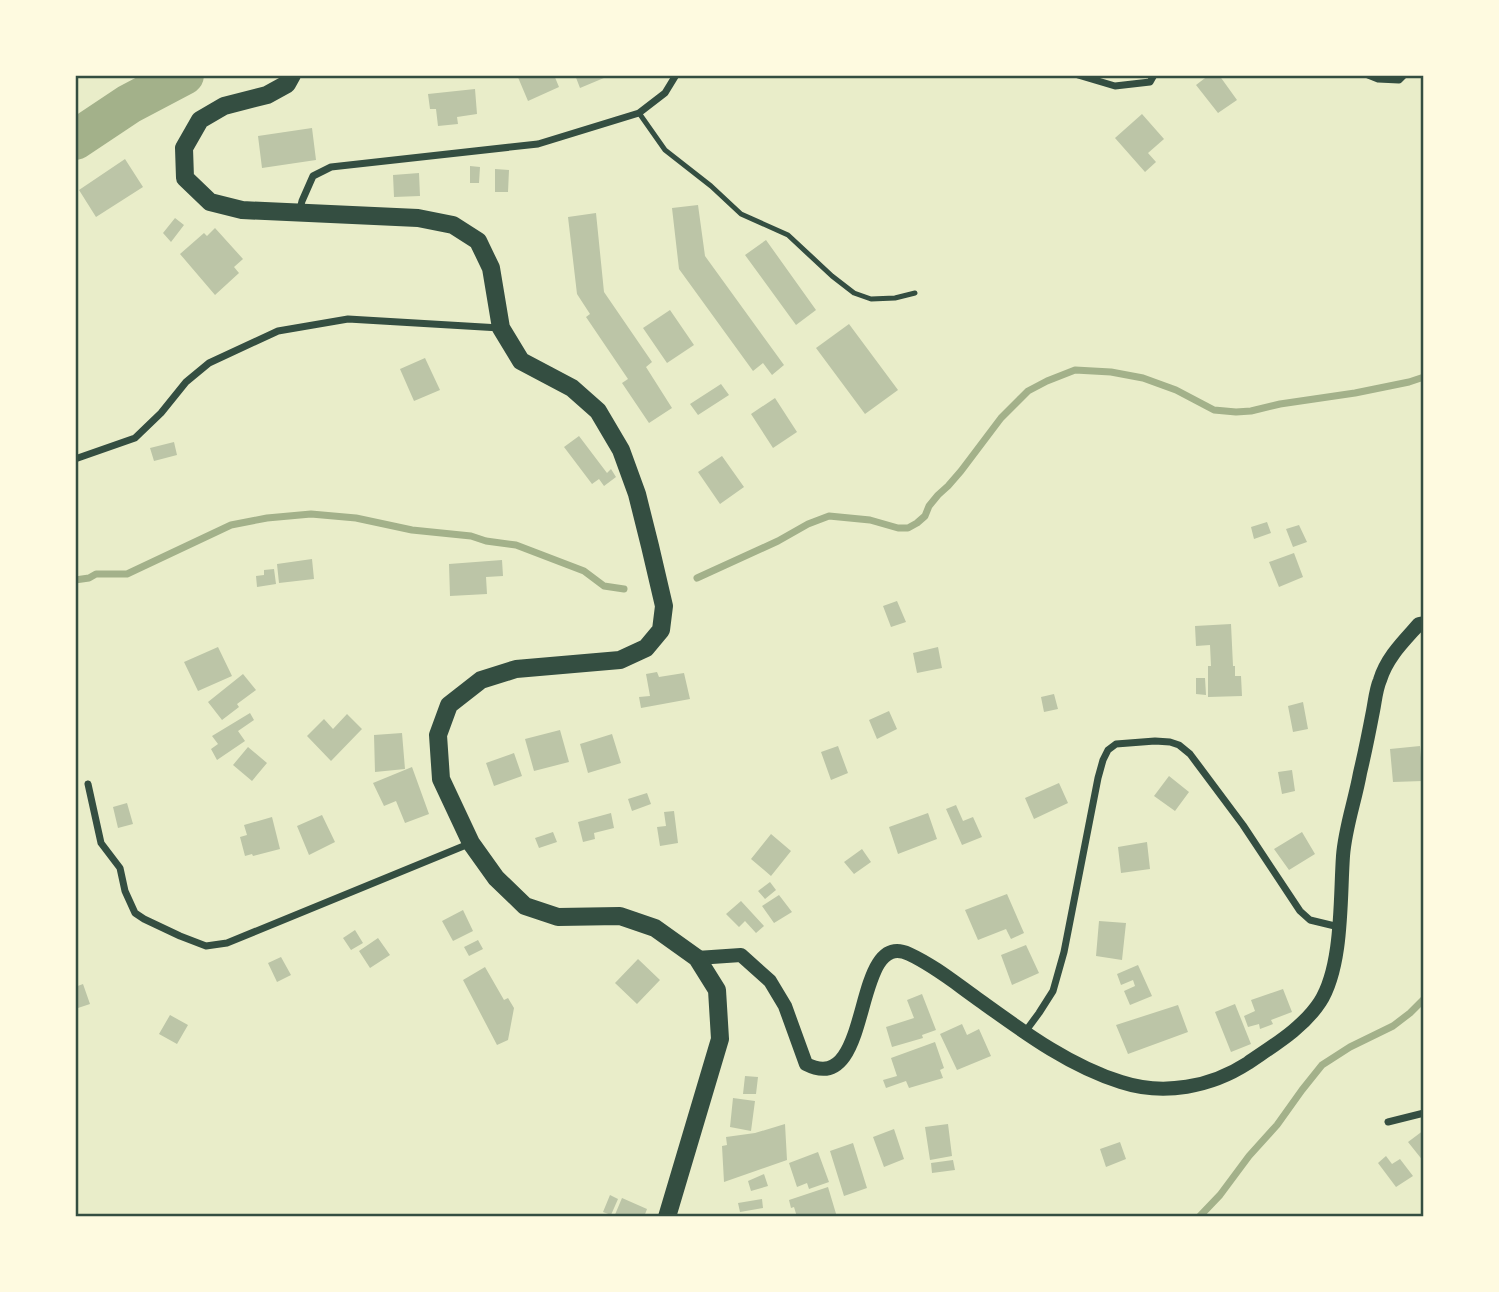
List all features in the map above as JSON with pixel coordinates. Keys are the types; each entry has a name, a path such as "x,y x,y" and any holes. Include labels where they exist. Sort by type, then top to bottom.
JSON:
{"main road":[{"path":"292,75 287,85 267,96 224,106 200,120 184,148 185,178 210,202 242,210 418,218 453,225 478,241 491,268 501,328 521,361 572,388 598,411 621,450 637,494 664,606 661,630 646,648 620,660 516,669 481,680 449,705 438,735 441,779 471,844 496,878 525,906 558,917 620,916 655,928 697,958 717,990 720,1039 667,1217"},
{"path":"697,958 741,956 770,981 785,1006 806,1064 817,1070 830,1069 842,1059 851,1043 869,984 882,956 893,951 905,952 930,965 1024,1032 1084,1069 1124,1083 1153,1088 1183,1088 1208,1083 1235,1071 1305,1021 1321,1001 1329,984 1335,964 1339,926 1344,841 1380,680 1392,653 1419,624 1424,623"}],"street":[{"path":"299,213 313,176 331,167 538,144 639,113 665,93 676,75"},
{"path":"1078,75 1115,86 1150,82 1154,75"},
{"path":"1368,75 1378,79 1399,80 1404,75"},
{"path":"75,459 135,438 161,413 186,382 209,363 278,331 348,319 501,328"},
{"path":"1024,1032 1039,1013 1056,978 1064,952 1098,778 1108,750 1116,744 1155,741 1180,745 1190,754 1243,825 1300,911 1310,920 1339,926"},
{"path":"88,784 101,843 120,868 125,891 135,913 206,946 227,943 471,844"},
{"path":"1388,1122 1424,1113"}],"lane":[{"path":"639,113 665,150 712,186 741,214 788,235 854,293 871,299 895,298 915,293"}],"building":[{"path":"517,75 554,75 559,87 528,101"},
{"path":"575,75 611,75 580,88"},
{"path":"1209,75 1219,75 1237,100 1218,113 1196,85"},
{"path":"475,89 477,114 457,117 458,124 438,126 436,109 430,109 428,94"},
{"path":"1142,114 1164,139 1148,153 1156,162 1145,172 1115,138"},
{"path":"312,128 316,160 262,168 258,136"},
{"path":"125,159 143,187 96,217 79,190"},
{"path":"470,166 480,167 479,183 470,183"},
{"path":"495,169 509,170 508,192 495,192"},
{"path":"419,173 420,196 394,197 393,175"},
{"path":"698,205 705,256 784,365 772,375 763,363 753,371 679,269 672,208"},
{"path":"596,213 604,292 652,362 646,367 672,408 649,423 622,383 628,379 586,317 590,314 577,294 568,217"},
{"path":"175,218 184,225 171,242 163,233"},
{"path":"215,228 243,259 234,267 239,273 215,295 180,254 204,233 207,236"},
{"path":"766,240 816,310 796,325 745,255"},
{"path":"670,310 694,345 667,363 643,328"},
{"path":"849,324 898,390 865,414 816,348"},
{"path":"425,358 440,390 414,401 400,369"},
{"path":"721,384 729,395 698,415 690,404"},
{"path":"775,398 797,432 773,448 751,414"},
{"path":"579,436 607,473 611,469 616,477 604,486 599,479 592,484 564,447"},
{"path":"174,442 177,455 154,461 150,448"},
{"path":"722,456 744,487 720,504 698,472"},
{"path":"1267,522 1271,533 1254,539 1251,527"},
{"path":"1299,525 1307,542 1293,547 1286,529"},
{"path":"1294,553 1303,577 1279,587 1269,562"},
{"path":"312,559 314,579 279,583 277,564"},
{"path":"502,560 503,576 486,577 487,594 450,596 449,564"},
{"path":"274,569 276,584 257,587 256,576 264,575 264,570"},
{"path":"897,601 906,622 891,627 883,606"},
{"path":"1231,624 1233,666 1235,676 1241,676 1242,696 1208,697 1210,645 1196,646 1195,626"},
{"path":"218,647 232,676 198,691 184,662"},
{"path":"938,647 942,668 917,673 913,653"},
{"path":"657,672 659,677 684,673 690,699 641,708 639,697 650,696 646,674"},
{"path":"243,674 256,690 222,720 208,702"},
{"path":"1196,678 1205,678 1206,695 1196,694"},
{"path":"1054,694 1058,709 1044,712 1041,697"},
{"path":"1303,702 1308,729 1293,732 1288,706"},
{"path":"889,711 897,729 877,739 869,720"},
{"path":"250,713 254,720 238,731 245,741 217,760 211,749 218,744 212,736"},
{"path":"347,714 362,729 331,761 307,736 324,719 333,729"},
{"path":"560,730 569,762 534,771 525,739"},
{"path":"402,733 405,769 375,772 374,735"},
{"path":"612,734 621,763 588,773 580,744"},
{"path":"838,746 848,773 831,780 821,752"},
{"path":"1420,746 1423,781 1393,782 1390,749"},
{"path":"248,747 267,763 252,781 233,765"},
{"path":"514,753 522,776 494,786 486,763"},
{"path":"412,767 429,814 405,823 396,801 384,806 373,783"},
{"path":"1292,770 1295,791 1282,794 1278,772"},
{"path":"1169,776 1189,792 1175,811 1154,796"},
{"path":"1059,783 1068,803 1034,819 1025,798"},
{"path":"647,793 651,804 632,811 628,799"},
{"path":"127,803 133,824 118,828 113,807"},
{"path":"956,805 963,821 973,817 982,837 962,845 946,809"},
{"path":"674,811 678,843 660,846 657,827 666,826 664,812"},
{"path":"611,813 614,828 594,833 595,839 583,842 578,822"},
{"path":"928,813 937,839 898,854 889,827"},
{"path":"322,815 335,842 309,855 297,826"},
{"path":"272,817 280,849 245,856 240,837 247,835 244,825"},
{"path":"553,832 557,842 539,848 535,838"},
{"path":"1302,832 1315,854 1289,870 1274,849"},
{"path":"771,834 791,851 771,876 751,859"},
{"path":"1147,842 1150,869 1121,873 1118,847"},
{"path":"862,849 871,862 854,874 844,862"},
{"path":"770,882 776,890 765,899 758,891"},
{"path":"1007,894 1024,933 1011,939 1006,929 978,940 965,910"},
{"path":"779,895 792,912 774,923 762,906"},
{"path":"741,901 764,926 756,933 745,921 739,927 726,914"},
{"path":"463,910 473,931 453,941 442,921"},
{"path":"1099,921 1126,923 1122,960 1096,956"},
{"path":"355,930 363,943 351,950 343,938"},
{"path":"378,938 390,955 370,968 359,951"},
{"path":"478,940 483,949 469,956 464,947"},
{"path":"1026,945 1039,973 1012,985 1001,955"},
{"path":"281,957 291,975 277,982 268,963"},
{"path":"638,959 660,980 637,1004 615,983"},
{"path":"1138,965 1152,996 1130,1005 1124,991 1135,986 1133,980 1121,985 1117,974"},
{"path":"485,967 504,1000 508,998 514,1008 508,1040 497,1045 463,980"},
{"path":"83,984 90,1004 75,1009 75,987"},
{"path":"1283,989 1292,1012 1271,1020 1273,1024 1260,1029 1259,1024 1248,1027 1244,1016 1255,1011 1251,1000"},
{"path":"922,994 936,1030 922,1035 923,1038 892,1047 886,1027 914,1018 907,1000"},
{"path":"1235,1004 1251,1044 1231,1052 1215,1012"},
{"path":"1178,1005 1188,1032 1128,1054 1116,1025"},
{"path":"170,1015 188,1025 177,1044 159,1034"},
{"path":"962,1024 967,1035 979,1029 991,1056 957,1070 940,1034"},
{"path":"935,1042 944,1068 940,1070 943,1078 909,1088 906,1081 886,1088 883,1080 897,1076 891,1058"},
{"path":"745,1076 758,1077 756,1094 743,1094"},
{"path":"733,1098 755,1101 751,1131 730,1127"},
{"path":"785,1124 787,1160 724,1182 722,1146 727,1145 726,1137 755,1133"},
{"path":"948,1124 952,1156 930,1160 925,1127"},
{"path":"894,1129 904,1159 884,1167 873,1137"},
{"path":"1424,1130 1424,1162 1408,1142"},
{"path":"1120,1142 1126,1159 1106,1167 1100,1149"},
{"path":"853,1143 867,1188 844,1196 830,1151"},
{"path":"818,1152 829,1182 809,1189 807,1183 797,1187 789,1163"},
{"path":"1386,1156 1392,1164 1400,1159 1413,1176 1396,1187 1378,1163"},
{"path":"953,1160 955,1170 932,1173 931,1163"},
{"path":"764,1174 768,1186 751,1191 748,1181"},
{"path":"828,1187 837,1217 797,1217 789,1200"},
{"path":"610,1195 618,1199 611,1215 603,1212"},
{"path":"622,1198 647,1209 644,1217 614,1217"},
{"path":"762,1199 763,1208 740,1212 738,1203"}],"waterway":[{"path":"75,140 129,104 184,75"},
{"path":"697,578 829,516 870,520 908,528 925,516 929,506 961,471 1001,418 1028,391 1075,370 1111,372 1143,378 1176,390 1214,410 1236,412 1355,393 1424,377"},
{"path":"75,580 96,574 127,574 231,525 311,514 356,518 412,530 471,536 516,545 584,571 604,586 624,589"},
{"path":"1199,1217 1277,1125 1322,1065 1350,1047 1393,1026 1424,999"}]}
